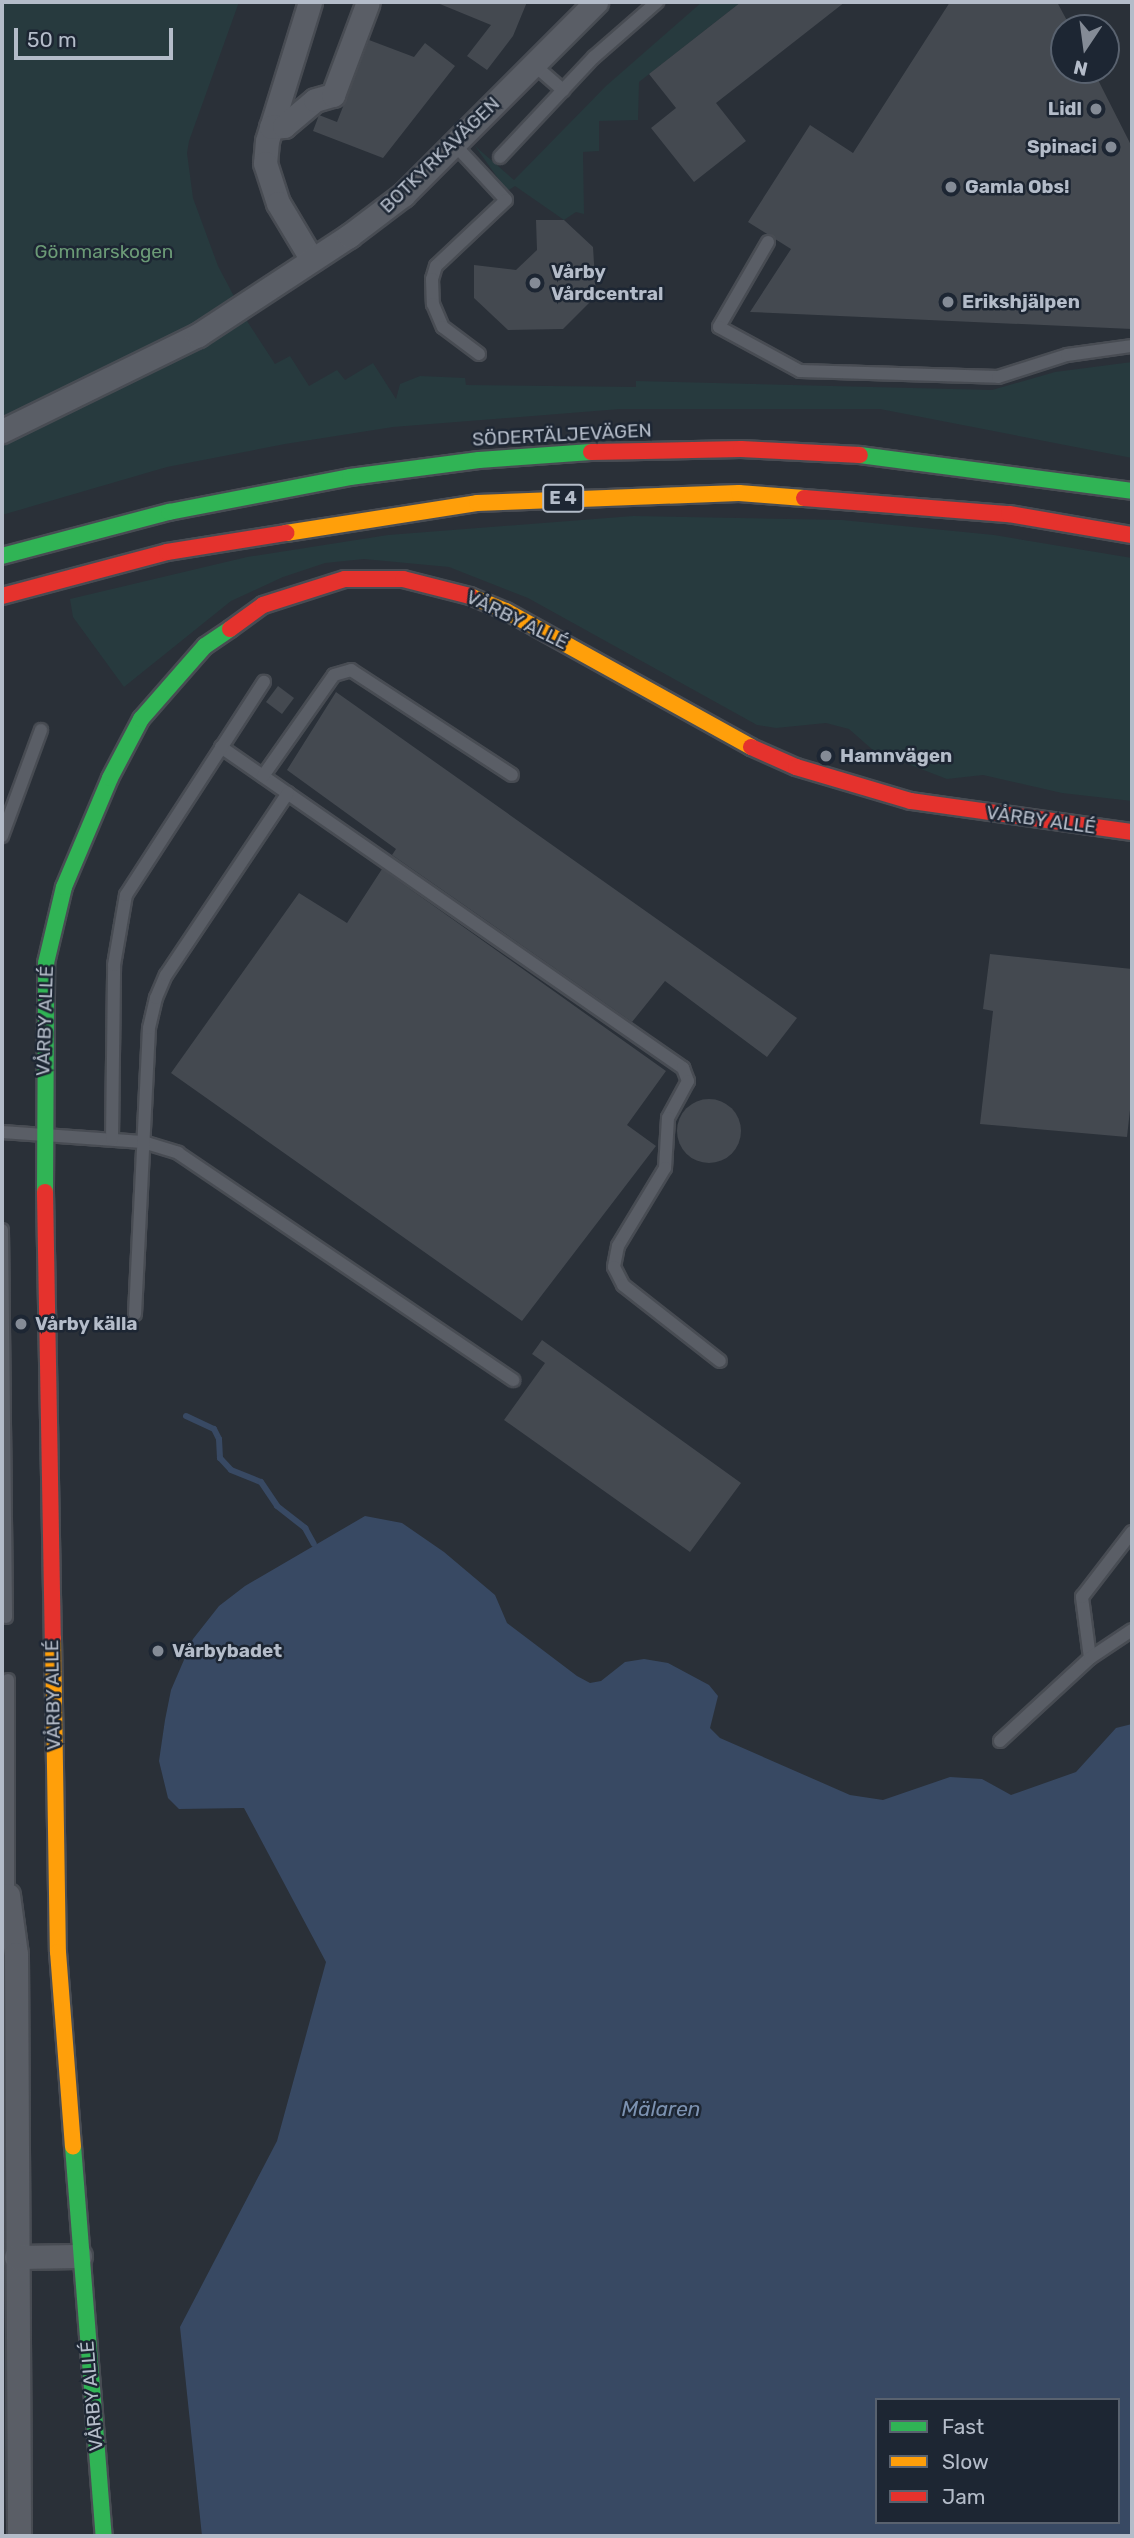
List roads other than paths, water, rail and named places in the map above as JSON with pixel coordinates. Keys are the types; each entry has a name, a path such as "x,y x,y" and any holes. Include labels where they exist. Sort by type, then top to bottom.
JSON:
{"main road":[{"name":"SÖDERTÄLJEVÄGEN","path":"2,556 169,512 350,477 479,460 611,451 740,449 895,457 1132,491"},
{"name":"E 4","path":"2,596 167,552 477,503 739,493 1009,514 1132,535"},
{"name":"VÅRBY ALLÉ","path":"104,2536 58,1952 43,1134 46,964 64,887 110,778 141,719 205,646 241,618 308,588 386,577 448,589 533,624 728,736 796,767 911,801 1132,832"}],"street":[{"path":"310,2 271,127 265,163 270,182 312,260"},
{"path":"271,127 284,126 316,100 333,95 368,2"},
{"name":"BOTKYRKAVÄGEN","path":"2,431 198,335 312,260 403,195 596,2"},
{"path":"9,1895 16,1954 19,2536"},
{"path":"16,2257 80,2256"}],"lane":[{"path":"500,157 563,90 657,2"},
{"path":"533,64 563,90"},
{"path":"454,144 506,200 436,266 432,279 433,304 443,327 479,354"},
{"path":"768,242 719,327 800,371 998,377 1067,355 1132,346"},
{"path":"263,776 334,675 351,670 512,775"},
{"path":"112,1139 114,965 120,913 140,869 264,682"},
{"path":"2,836 41,730"},
{"path":"220,747 686,1072 686,1087 668,1118 665,1168 618,1246 614,1267 623,1285 720,1361"},
{"path":"135,1314 149,1028 156,998 166,975 288,793"},
{"path":"2,1132 144,1142 178,1153 513,1380"},
{"path":"2,1230 6,1617"},
{"path":"1090,1658 1082,1597 1132,1532"},
{"path":"1000,1741 1090,1658 1132,1630"},
{"path":"8,1680 9,1895"}],"water":[{"name":"Mälaren","path":"365,1516 402,1523 444,1552 495,1595 507,1623 577,1676 590,1683 601,1681 625,1662 644,1659 668,1663 709,1685 718,1696 710,1728 720,1738 850,1795 883,1800 950,1777 982,1779 1011,1795 1076,1772 1116,1728 1132,1724 1132,2536 202,2536 180,2327 277,2141 326,1962 244,1808 179,1809 168,1798 159,1761 171,1690 193,1639 219,1606 245,1586"}],"waterway":[{"path":"186,1416 214,1429 219,1439 220,1458 231,1470 261,1482 277,1506 305,1528 314,1544"}],"place":[{"name":"Lidl","path":"1096,109"},
{"name":"Spinaci","path":"1111,147"},
{"name":"Gamla Obs!","path":"951,187"},
{"name":"Vårby Vårdcentral","path":"535,283"},
{"name":"Erikshjälpen","path":"948,302"},
{"name":"Hamnvägen","path":"826,756"},
{"name":"Vårby källa","path":"21,1324"},
{"name":"Vårbybadet","path":"158,1651"}],"park label":[{"name":"Gömmarskogen","path":"104,252"}]}
